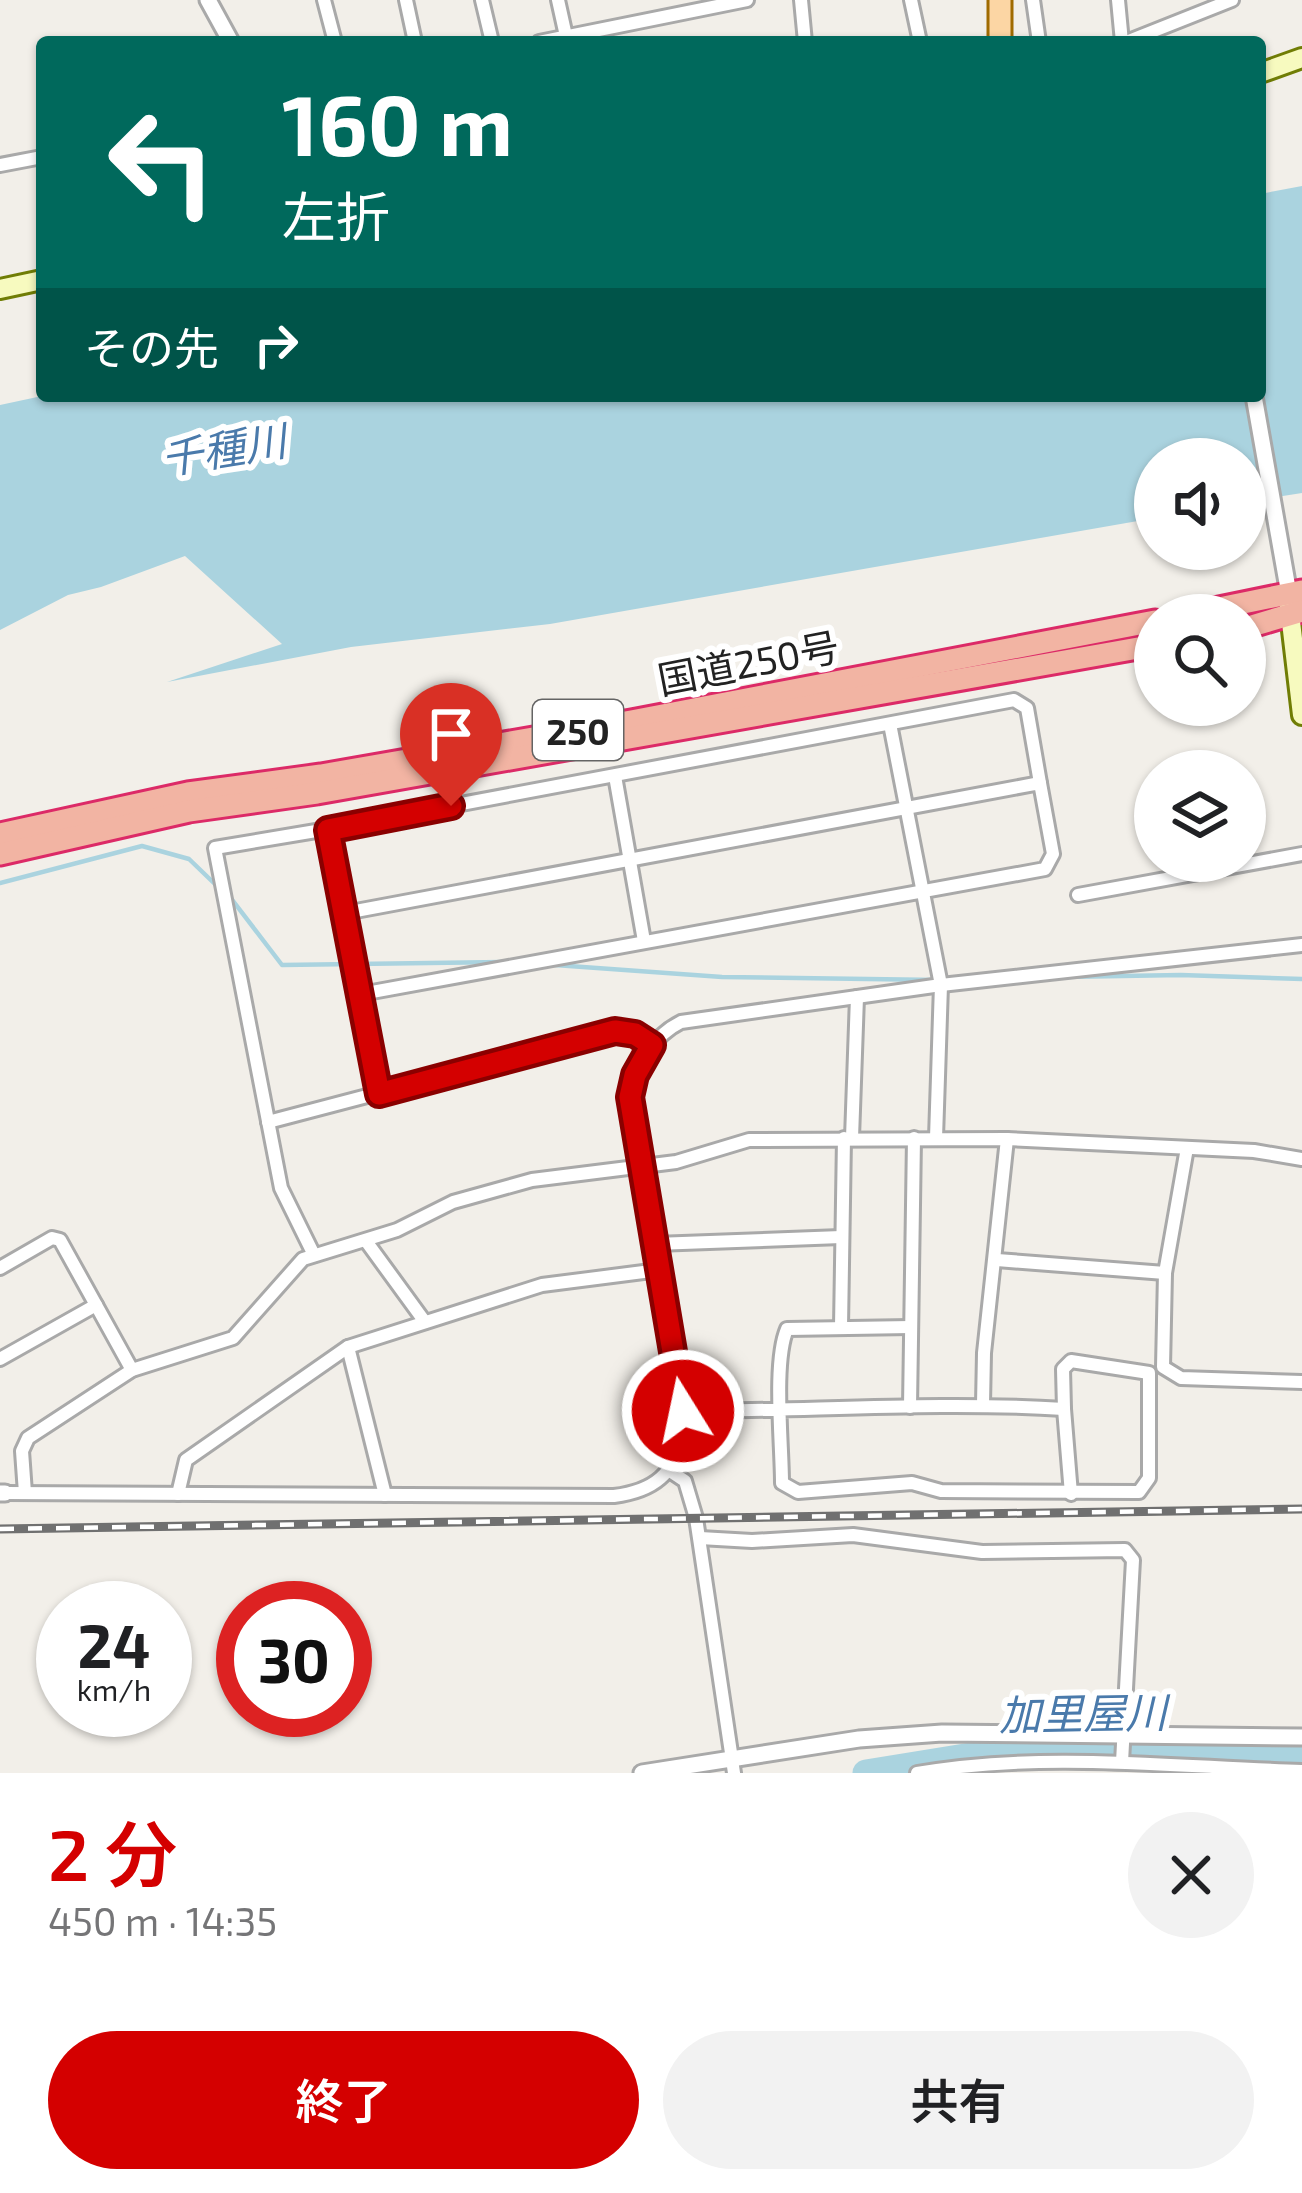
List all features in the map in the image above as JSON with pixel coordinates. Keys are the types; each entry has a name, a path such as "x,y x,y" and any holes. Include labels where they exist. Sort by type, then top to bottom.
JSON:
{"highway":[{"path":"1266,606 1296,603"},
{"path":"1266,618 1296,603"},
{"name":"国道250号","path":"0,834 188,794 632,721 1134,625"},
{"name":"国道250号","path":"0,854 189,811 590,746 1134,649"}],"main road":[{"path":"1000,0 1000,36"},
{"path":"1266,71 1302,58"},
{"path":"0,289 36,281"},
{"path":"1296,603 1302,715"}],"street":[{"path":"208,0 228,36"},
{"path":"324,0 333,36"},
{"path":"406,0 414,36"},
{"path":"482,0 491,36"},
{"path":"558,0 566,36 747,0"},
{"path":"801,0 804,36"},
{"path":"911,0 919,36"},
{"path":"1033,0 1039,36"},
{"path":"1118,0 1123,36"},
{"path":"1139,36 1232,0"},
{"path":"0,165 36,159"},
{"path":"1255,402 1296,603"},
{"path":"314,1256 280,1188 215,848 1014,700 1027,708 1053,854 1045,869 361,994"},
{"path":"890,724 941,985 936,1138"},
{"path":"615,776 644,941"},
{"path":"345,913 907,805 1040,784"},
{"path":"328,830 379,1094"},
{"path":"1078,895 1302,854"},
{"path":"3,1493 640,1493 670,1471 684,1435 630,1097 635,1075 667,1029 681,1022 941,985 1302,945"},
{"path":"842,1327 841,1237 857,997"},
{"path":"268,1121 615,1031 635,1034 652,1045"},
{"path":"910,1408 914,1138"},
{"path":"983,1404 984,1353 1007,1139"},
{"path":"25,1493 22,1451 28,1438 131,1370 233,1338 303,1259 366,1240 486,1192 532,1180 676,1162 749,1140 1007,1139 1254,1151 1302,1159"},
{"path":"911,1327 787,1329 781,1344 782,1483 798,1492 911,1483 941,1491 1138,1492 1149,1478 1166,1273 1187,1148"},
{"path":"655,1244 841,1237"},
{"path":"0,1268 52,1238 60,1240 131,1370"},
{"path":"366,1240 425,1322"},
{"path":"997,1260 1166,1273"},
{"path":"178,1494 185,1460 348,1346 542,1286 658,1270"},
{"path":"0,1359 96,1305"},
{"path":"348,1346 385,1495"},
{"path":"1071,1494 1063,1370 1071,1360 1156,1370 1181,1378 1302,1382"},
{"path":"683,1411 983,1404 1064,1409"},
{"path":"670,1471 685,1481 700,1538 733,1766"},
{"path":"700,1538 752,1541 853,1535 982,1552 1125,1550 1133,1560 1122,1749"},
{"path":"642,1773 733,1766 859,1739 942,1733 1302,1771"},
{"path":"917,1773 1122,1749 1302,1737"}],"water":[{"name":"千種川","path":"1302,186 1302,493 1266,499 1266,438 1134,438 1134,522 550,624 351,647 167,682 282,644 185,556 68,595 0,630 0,405 36,397 36,402 1266,402 1266,193"}],"waterway":[{"path":"0,883 142,846 189,859 217,886"},
{"path":"230,897 282,965 503,962"},
{"path":"555,965 722,977 938,980"},
{"path":"1063,977 1302,979"},
{"name":"加里屋川","path":"866,1773 1008,1750 1302,1754"}],"railway":[{"path":"0,1529 1302,1509"}],"route":[{"path":"451,806 328,830 379,1094 615,1031 635,1034 652,1045 635,1075 630,1097 683,1411"}]}
